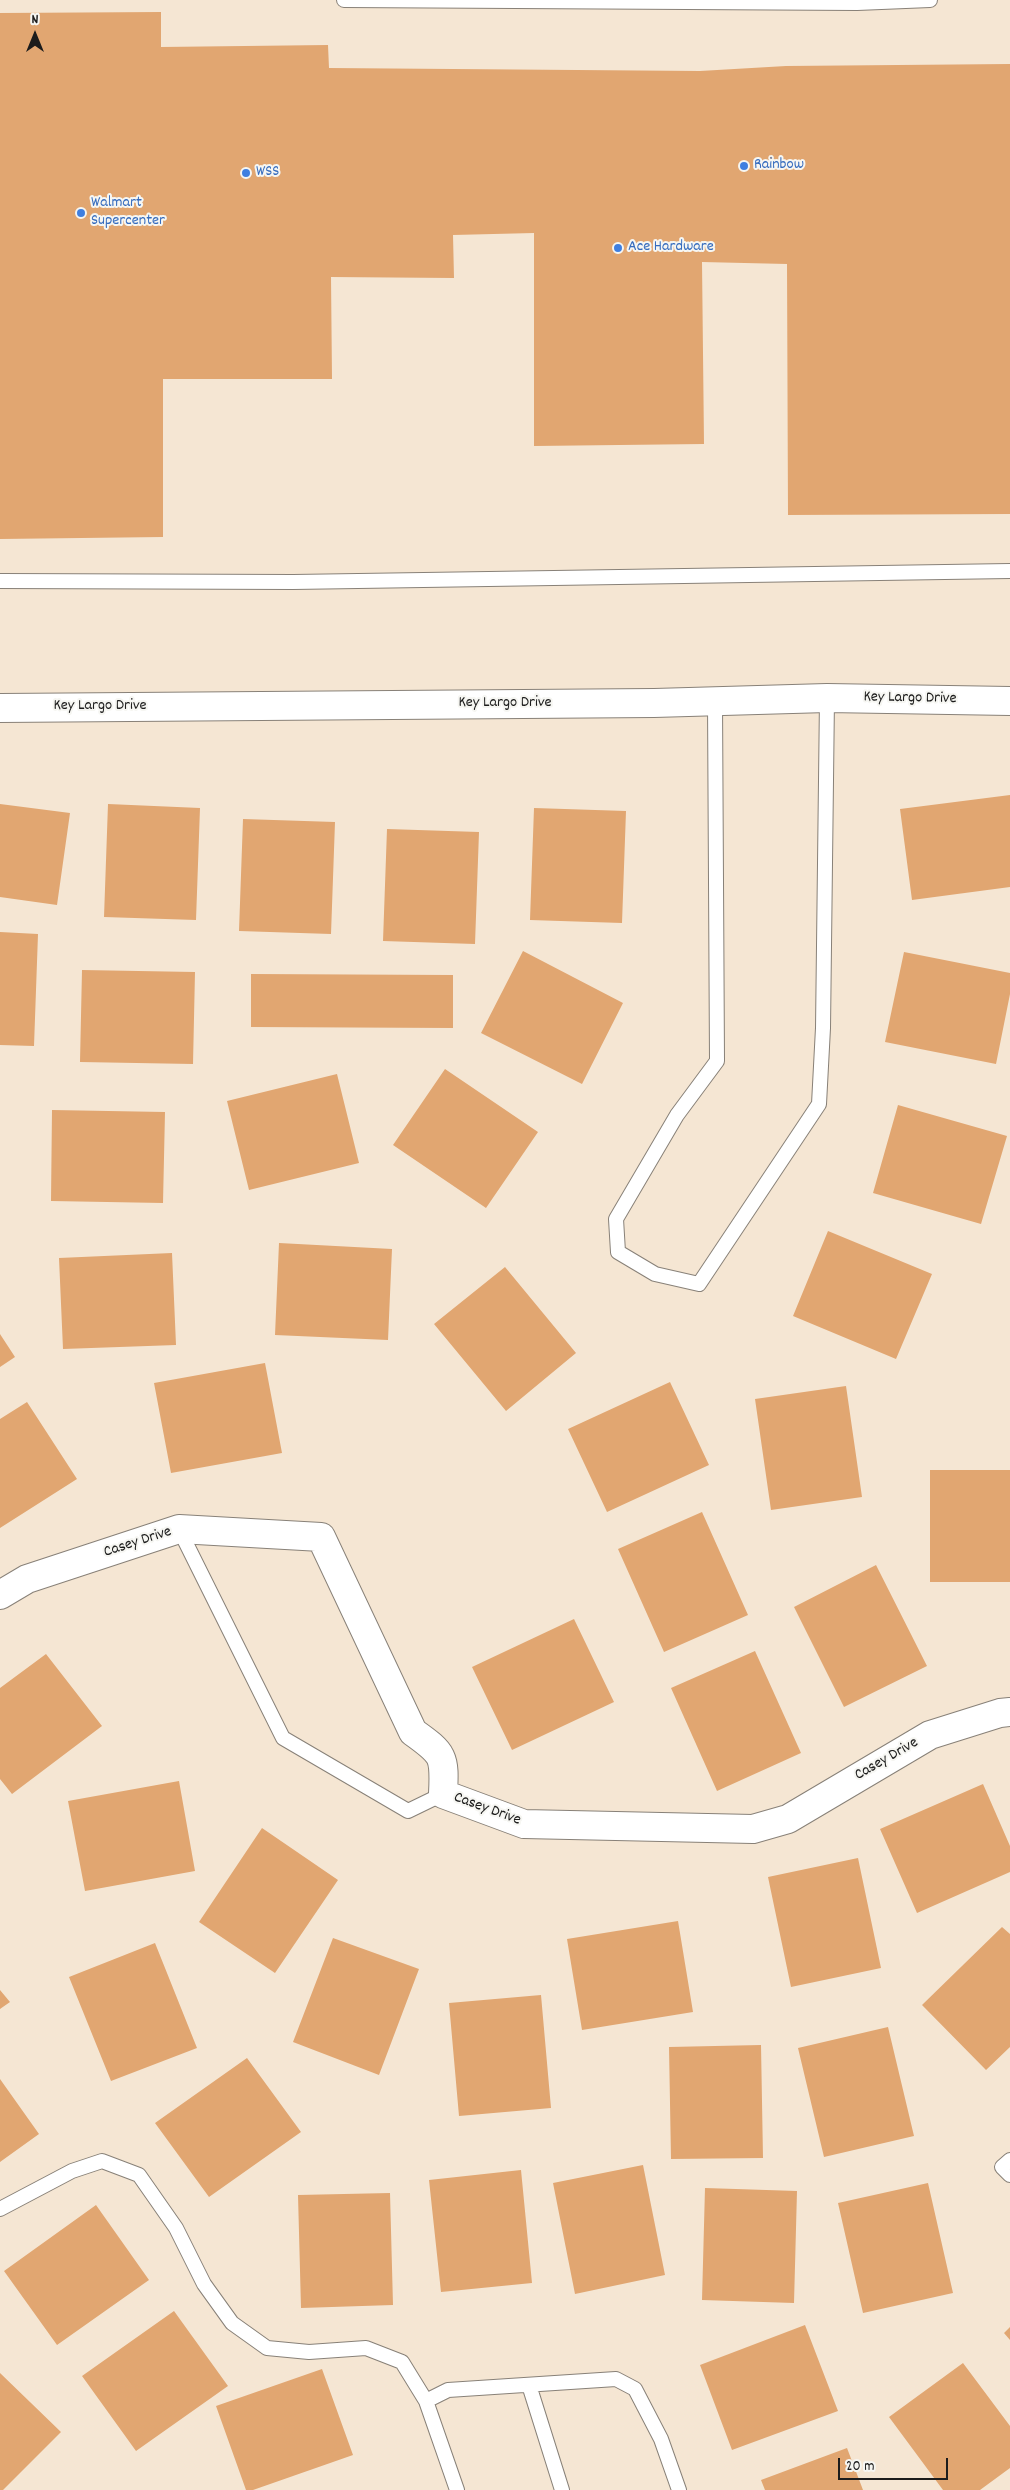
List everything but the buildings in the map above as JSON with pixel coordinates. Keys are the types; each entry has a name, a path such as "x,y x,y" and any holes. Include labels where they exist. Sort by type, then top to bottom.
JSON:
{"street":[{"name":"Key Largo Drive","path":"0,708 715,702 827,698 1010,701"},
{"name":"Casey Drive","path":"0,1595 27,1579 179,1529 321,1536 413,1732 437,1749 445,1766 443,1794 524,1824 754,1829 788,1819 930,1735 1000,1713 1010,1712"}],"lane":[{"path":"344,0 857,3 930,0"},
{"path":"0,581 293,582 1010,571"},
{"path":"715,702 717,1060 677,1115 616,1219 618,1252 654,1274 699,1284 819,1104 823,1028 827,698"},
{"path":"179,1529 282,1738 408,1811 443,1794"},
{"path":"1010,2160 1002,2167 1010,2175"},
{"path":"0,2209 72,2171 102,2161 139,2175 176,2228 204,2284 232,2323 267,2348 309,2352 366,2348 402,2362 426,2401 457,2490"},
{"path":"426,2401 448,2390 616,2379 635,2389 661,2439 679,2490"},
{"path":"529,2385 562,2490"}],"place":[{"name":"Rainbow","path":"744,166"},
{"name":"WSS","path":"246,173"},
{"name":"Walmart Supercenter","path":"81,213"},
{"name":"Ace Hardware","path":"618,248"}]}
